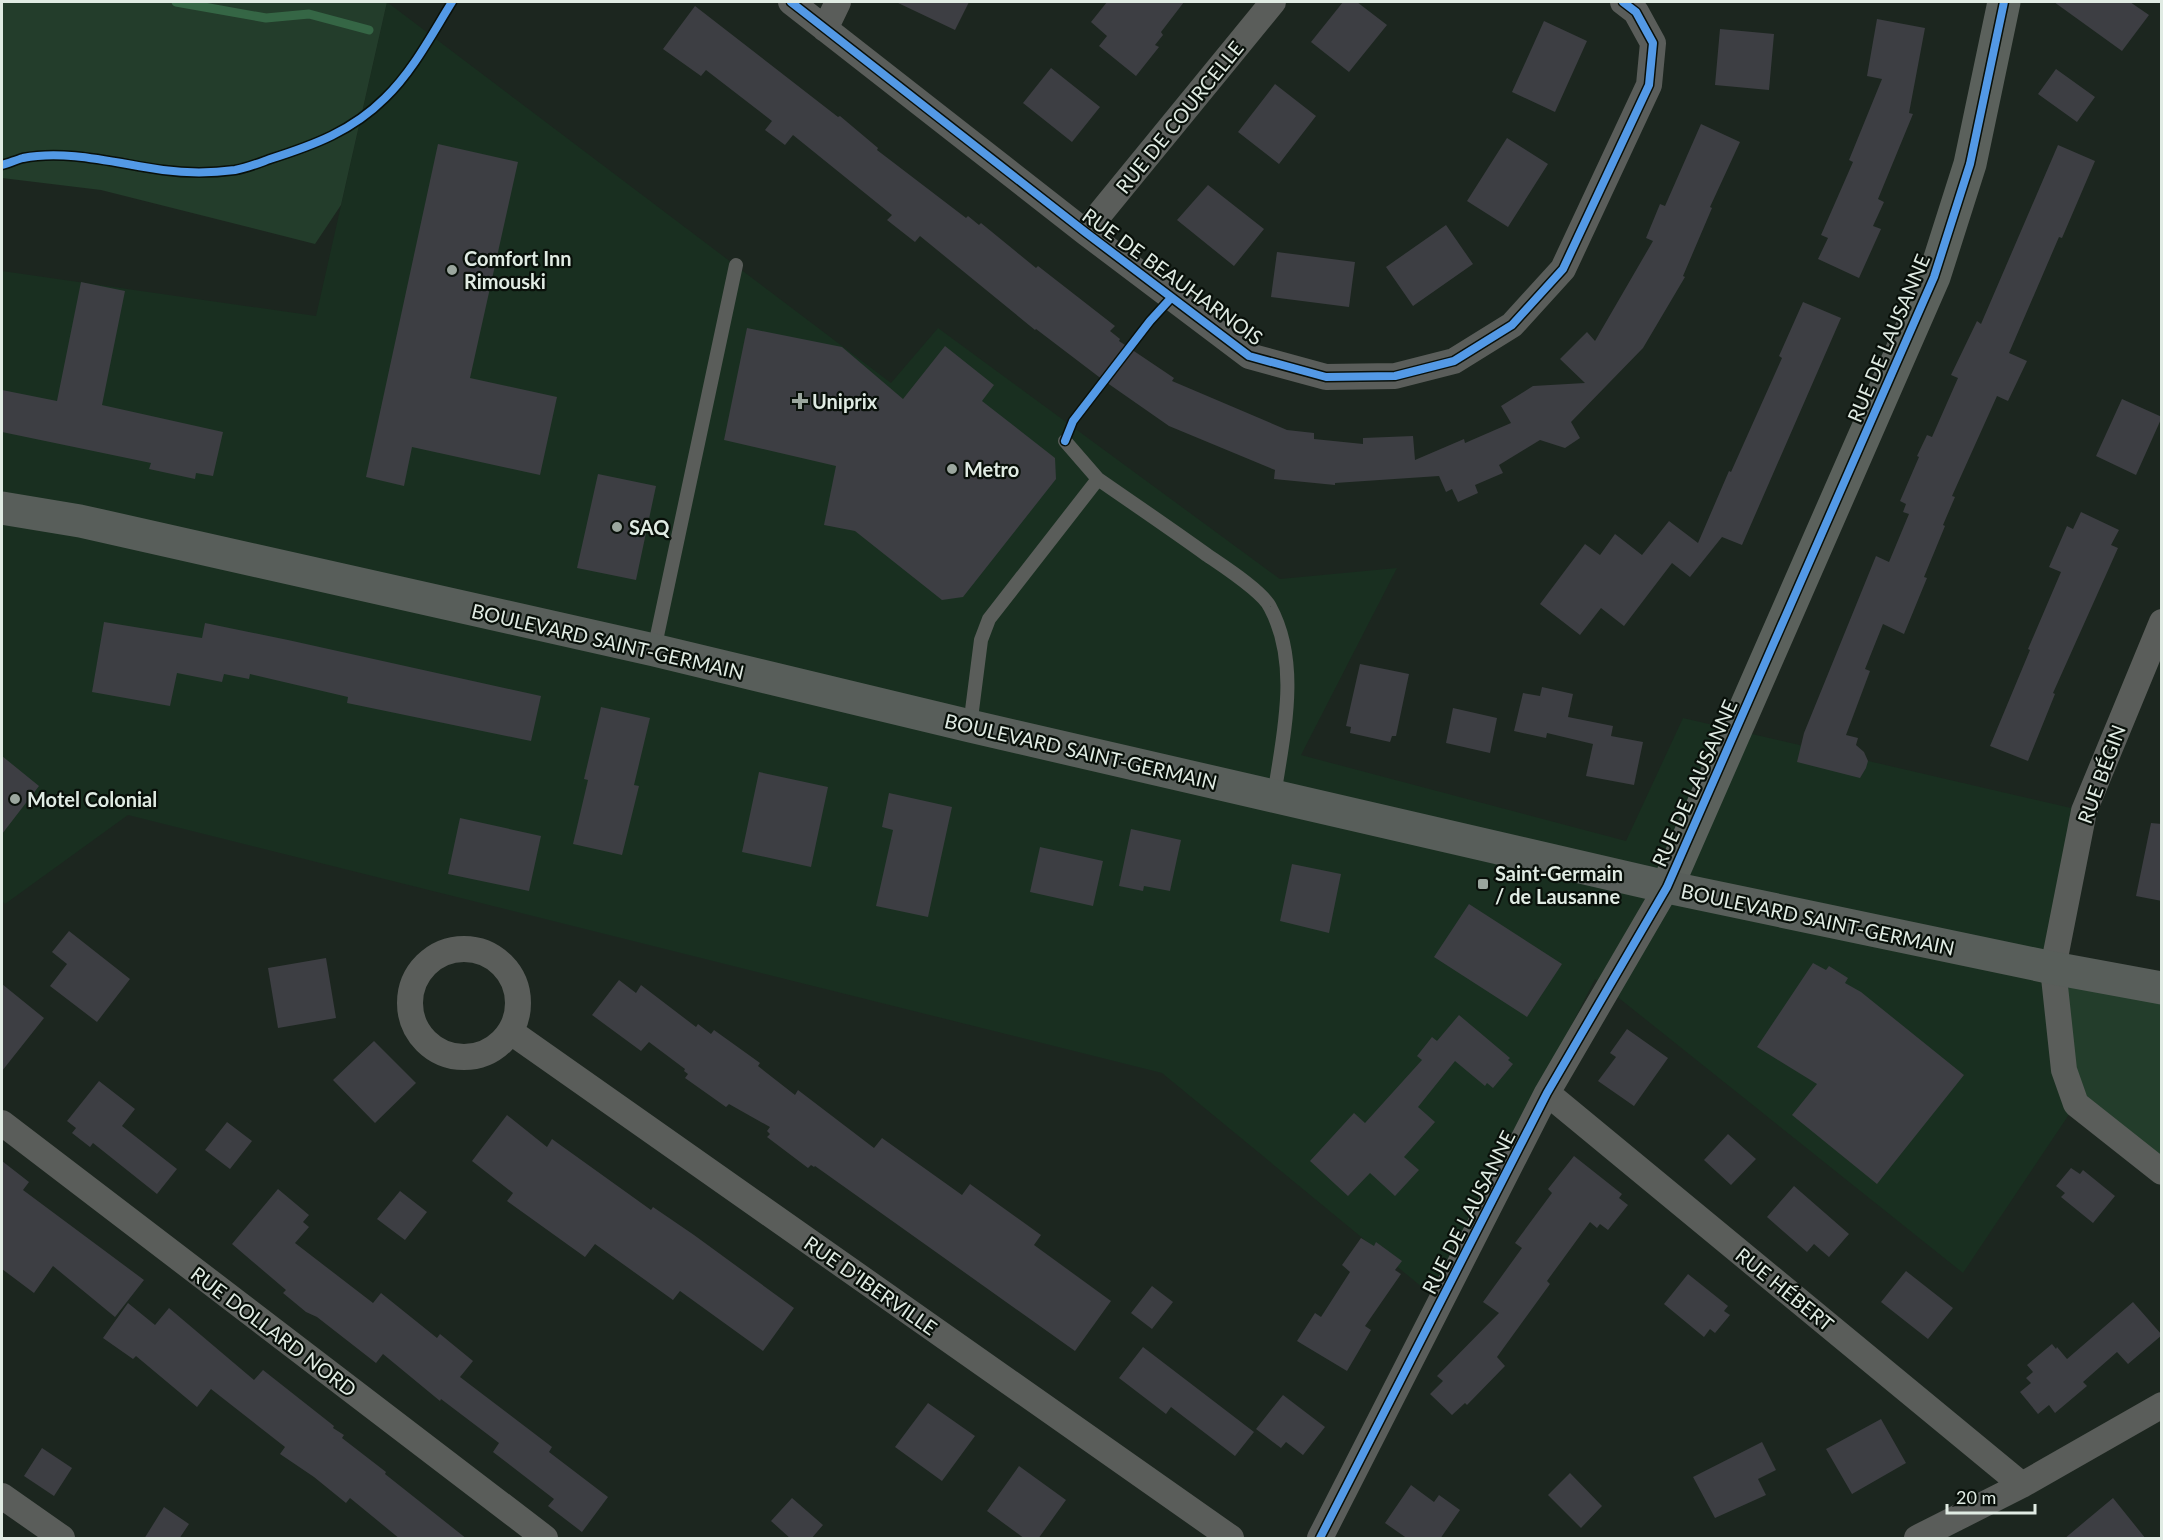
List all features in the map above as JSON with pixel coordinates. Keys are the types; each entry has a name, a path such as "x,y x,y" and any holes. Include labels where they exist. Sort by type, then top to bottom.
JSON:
{"main road":[{"name":"BOULEVARD SAINT-GERMAIN","path":"2,508 80,521 654,650 970,726 1667,887 2054,968 2162,988"}],"street":[{"name":"RUE DE BEAUHARNOIS","path":"792,2 1085,232 1249,357 1326,377 1395,376 1454,361 1512,325 1563,270 1648,85 1653,44 1636,12 1623,2"},
{"path":"825,29 838,2"},
{"name":"RUE DE COURCELLE","path":"1085,232 1273,2"},
{"name":"RUE DE LAUSANNE","path":"1320,1539 1547,1093 1667,887 1934,277 1970,164 2004,2"},
{"name":"RUE BÉGIN","path":"2162,622 2084,811 2054,957 2064,1070 2076,1104 2162,1172"},
{"path":"470,949 487,954 502,964 513,979 519,997 518,1015 511,1032 499,1046 484,1054 466,1058 448,1056 432,1048 419,1036 411,1020 409,1002 412,985 421,969 435,957 452,950 470,949"},
{"name":"RUE D'IBERVILLE","path":"511,1032 1231,1539"},
{"name":"RUE HÉBERT","path":"1547,1093 2022,1485"},
{"name":"RUE DOLLARD NORD","path":"2,1123 545,1539"},
{"path":"1917,1539 2022,1485 2162,1405"},
{"path":"2,1496 62,1539"}],"lane":[{"path":"654,650 736,265"},
{"path":"1065,441 1098,479 1240,578 1270,605 1281,638 1288,677 1285,724 1274,796"},
{"path":"970,726 981,640 989,619 1098,479"}],"shaded area":[{"path":"2,2 387,2 341,205 315,244 101,190 2,178"},
{"path":"387,2 891,383 938,328 1280,579 1397,568 1301,755 1626,841 1683,718 2084,811 2054,957 2076,1104 1963,1273 1595,979 1434,1297 1162,1073 128,815 5,904 2,901 2,271 316,316"},
{"path":"2053,968 2161,988 2161,1172 2076,1104"}],"building":[{"path":"896,2 969,2 955,30"},
{"path":"1107,2 1184,2 1161,32 1163,35 1155,45 1159,47 1136,76 1099,46 1107,36 1091,22"},
{"path":"1343,2 1357,2 1387,25 1349,72 1311,42"},
{"path":"2054,2 2130,2 2149,15 2122,51"},
{"path":"695,6 838,117 840,116 878,148 877,150 966,218 968,216 979,225 981,223 1036,268 1038,266 1115,326 1110,331 1120,339 1119,341 1174,378 1172,381 1287,430 1314,433 1314,439 1363,444 1363,438 1413,436 1415,460 1464,439 1465,443 1511,423 1501,406 1533,386 1585,383 1560,359 1587,332 1595,341 1653,241 1646,238 1660,204 1665,206 1701,124 1740,142 1710,207 1712,208 1683,276 1685,277 1643,348 1571,422 1580,438 1565,448 1540,440 1499,465 1503,473 1475,485 1478,493 1458,502 1452,489 1446,492 1439,476 1335,483 1335,485 1274,479 1275,470 1169,426 1103,380 1035,330 920,236 915,242 887,220 892,215 793,135 785,145 765,130 772,121 706,70 701,76 663,49"},
{"path":"1877,19 1925,28 1909,113 1913,114 1878,199 1884,202 1873,226 1881,229 1859,278 1818,259 1828,238 1821,235 1853,162 1849,160 1882,79 1867,76"},
{"path":"1544,21 1587,41 1555,112 1512,92"},
{"path":"1720,29 1774,34 1769,90 1715,85"},
{"path":"1051,68 1100,107 1072,142 1023,103"},
{"path":"2056,69 2095,97 2077,122 2038,94"},
{"path":"1275,84 1316,116 1279,164 1238,132"},
{"path":"1507,138 1548,164 1508,227 1467,201"},
{"name":"Comfort Inn Rimouski","path":"438,144 518,162 470,378 557,397 540,475 412,447 404,486 366,477"},
{"path":"2058,145 2095,161 2009,353 2027,361 2008,401 1997,396 1952,496 1955,497 1943,525 1945,526 1924,577 1927,578 1904,634 1883,624 1865,669 1870,671 1846,735 1858,738 1856,745 1864,752 1868,761 1866,768 1860,778 1797,762 1804,733 1876,556 1889,562 1909,514 1903,512 1906,504 1900,501 1919,457 1917,456 1927,435 1932,437 1958,378 1951,375 1977,321 1981,324"},
{"path":"1208,185 1264,229 1234,266 1177,220"},
{"path":"1446,225 1473,264 1413,306 1386,267"},
{"path":"1277,252 1355,262 1349,307 1271,297"},
{"path":"81,282 125,291 102,405 223,432 213,476 196,473 195,479 149,469 151,463 2,432 2,390 57,401"},
{"path":"1803,302 1841,318 1742,545 1722,537 1690,577 1672,563 1624,626 1601,608 1580,635 1540,604 1585,544 1600,555 1615,534 1642,555 1669,521 1698,543 1782,358 1779,356"},
{"name":"Metro","path":"747,328 842,347 903,399 945,346 994,385 982,401 1055,458 1056,479 963,597 942,600 855,531 824,525 836,466 724,440"},
{"path":"2122,399 2162,417 2136,475 2096,456"},
{"name":"SAQ","path":"598,474 656,486 636,580 577,568"},
{"path":"2081,512 2119,530 2111,545 2118,548 2053,693 2055,694 2028,761 1990,746 2061,572 2049,567 2067,526 2073,529"},
{"path":"104,622 202,638 205,623 541,696 531,741 347,703 348,697 250,674 249,679 224,674 222,682 177,673 170,706 92,692"},
{"path":"1360,664 1409,674 1396,736 1392,736 1390,742 1350,733 1351,727 1346,726"},
{"path":"1542,687 1573,694 1568,717 1613,726 1611,736 1643,742 1634,785 1586,776 1593,744 1547,733 1546,738 1514,731 1523,693 1540,696"},
{"path":"601,707 650,718 634,785 639,786 622,855 573,844 588,780 584,779"},
{"path":"1453,708 1497,718 1490,753 1446,743"},
{"name":"Motel Colonial","path":"2,756 39,786 2,834"},
{"path":"759,772 828,787 811,867 742,852"},
{"path":"889,793 952,807 928,917 876,906 893,830 882,827"},
{"path":"460,818 541,836 529,891 448,874"},
{"path":"2151,823 2162,824 2162,901 2136,896"},
{"path":"1131,829 1181,840 1170,891 1144,886 1143,891 1119,886"},
{"path":"1040,847 1103,861 1093,906 1030,892"},
{"path":"1292,864 1341,874 1329,933 1280,921"},
{"path":"1469,904 1562,964 1527,1017 1434,957"},
{"path":"69,931 130,979 97,1022 50,986 67,964 52,952"},
{"path":"326,958 336,1018 278,1028 268,968"},
{"path":"1813,963 1826,970 1829,966 1848,978 1845,983 1861,992 1964,1075 1877,1184 1792,1115 1817,1084 1757,1047"},
{"path":"619,980 636,993 641,985 696,1027 698,1024 711,1034 714,1030 760,1063 758,1066 795,1095 798,1090 874,1148 882,1138 962,1195 970,1184 1041,1235 1034,1245 1111,1301 1075,1351 815,1166 811,1165 808,1168 767,1137 770,1134 767,1131 770,1127 729,1104 726,1107 685,1078 688,1074 684,1071 685,1069 649,1042 641,1051 592,1015"},
{"path":"2,984 44,1018 2,1071"},
{"path":"1459,1015 1510,1058 1508,1060 1513,1064 1493,1088 1487,1083 1485,1086 1455,1061 1418,1107 1435,1122 1404,1157 1419,1170 1395,1196 1370,1173 1348,1196 1310,1161 1354,1113 1365,1123 1422,1060 1417,1056 1432,1037 1437,1041"},
{"path":"1627,1029 1668,1058 1634,1106 1598,1081 1616,1057 1610,1053"},
{"path":"374,1041 416,1083 375,1123 333,1080"},
{"path":"99,1081 135,1109 122,1126 177,1169 157,1194 93,1143 90,1147 72,1133 76,1128 67,1121"},
{"path":"507,1115 547,1147 552,1139 651,1210 653,1207 694,1235 794,1308 763,1351 680,1291 673,1300 595,1244 585,1257 507,1201 513,1193 472,1161"},
{"path":"227,1122 252,1141 230,1169 205,1150"},
{"path":"1728,1134 1756,1159 1731,1185 1704,1160"},
{"path":"1574,1156 1622,1194 1619,1198 1628,1205 1608,1230 1600,1224 1597,1228 1590,1222 1547,1281 1550,1284 1497,1357 1505,1366 1467,1405 1465,1403 1452,1415 1430,1394 1443,1381 1437,1376 1499,1313 1483,1302 1522,1248 1515,1243 1552,1193 1548,1189"},
{"path":"2,1161 29,1182 23,1190 144,1280 115,1317 53,1266 34,1293 2,1269"},
{"path":"2071,1168 2080,1174 2083,1170 2115,1196 2093,1223 2061,1197 2065,1193 2056,1186"},
{"path":"1794,1186 1849,1234 1829,1257 1814,1244 1807,1252 1767,1217"},
{"path":"278,1189 309,1215 303,1222 309,1227 295,1243 373,1303 381,1293 437,1338 440,1334 473,1361 460,1377 552,1447 549,1452 608,1497 582,1532 548,1506 554,1499 493,1452 499,1443 441,1399 440,1401 383,1354 376,1363 317,1317 306,1312 283,1293 286,1290 232,1244"},
{"path":"400,1191 427,1212 405,1240 377,1219"},
{"path":"1361,1238 1374,1246 1376,1242 1402,1261 1395,1270 1401,1274 1365,1326 1371,1330 1347,1371 1297,1341 1315,1313 1321,1317 1350,1272 1342,1265"},
{"path":"1906,1271 1953,1308 1928,1339 1881,1302"},
{"path":"1688,1274 1728,1306 1724,1311 1730,1315 1715,1333 1710,1329 1704,1337 1664,1304"},
{"path":"1152,1286 1173,1302 1152,1329 1131,1313"},
{"path":"2133,1302 2162,1335 2128,1364 2117,1352 2083,1382 2087,1386 2055,1413 2049,1405 2038,1414 2020,1392 2031,1383 2026,1378 2033,1372 2027,1365 2052,1344 2067,1359"},
{"path":"128,1303 155,1325 169,1308 254,1380 263,1370 334,1426 333,1428 344,1435 342,1438 386,1472 385,1474 467,1539 400,1539 350,1498 346,1503 314,1477 280,1454 285,1447 211,1389 197,1407 136,1356 133,1359 103,1338"},
{"path":"1143,1347 1254,1432 1235,1456 1171,1407 1166,1414 1119,1378"},
{"path":"1283,1395 1325,1427 1303,1455 1286,1442 1281,1448 1256,1429"},
{"path":"928,1403 975,1436 942,1481 895,1447"},
{"path":"1881,1419 1906,1463 1852,1494 1826,1449"},
{"path":"1762,1442 1776,1470 1758,1479 1766,1495 1715,1518 1693,1477"},
{"path":"42,1448 72,1468 54,1496 24,1476"},
{"path":"1019,1466 1066,1500 1038,1539 1025,1539 987,1511"},
{"path":"1570,1473 1602,1506 1581,1528 1548,1495"},
{"path":"1411,1485 1434,1502 1439,1495 1460,1510 1440,1539 1408,1539 1385,1523"},
{"path":"792,1498 823,1525 811,1539 791,1539 771,1521"},
{"path":"2113,1498 2146,1539 2064,1539"},
{"path":"164,1507 189,1524 179,1539 144,1539"}],"waterway":[{"path":"176,2 266,18 309,14 369,30"}],"cycle path":[{"path":"2,165 23,158 57,155 93,158 172,171 218,172 244,168 302,148 346,128 385,98 413,64 452,2"},
{"path":"791,2 1085,232 1249,356 1326,377 1395,376 1454,361 1512,325 1563,269 1649,85 1653,43 1636,12 1623,2"},
{"path":"1320,1538 1547,1093 1667,887 1934,277 1970,164 2004,2"},
{"path":"1065,441 1073,421 1150,321 1171,298"}],"place":[{"name":"Comfort Inn Rimouski","path":"452,270"},
{"name":"Uniprix","path":"800,401"},
{"name":"Metro","path":"952,469"},
{"name":"SAQ","path":"617,527"},
{"name":"Motel Colonial","path":"15,799"},
{"name":"Saint-Germain / de Lausanne","path":"1483,884"}]}
